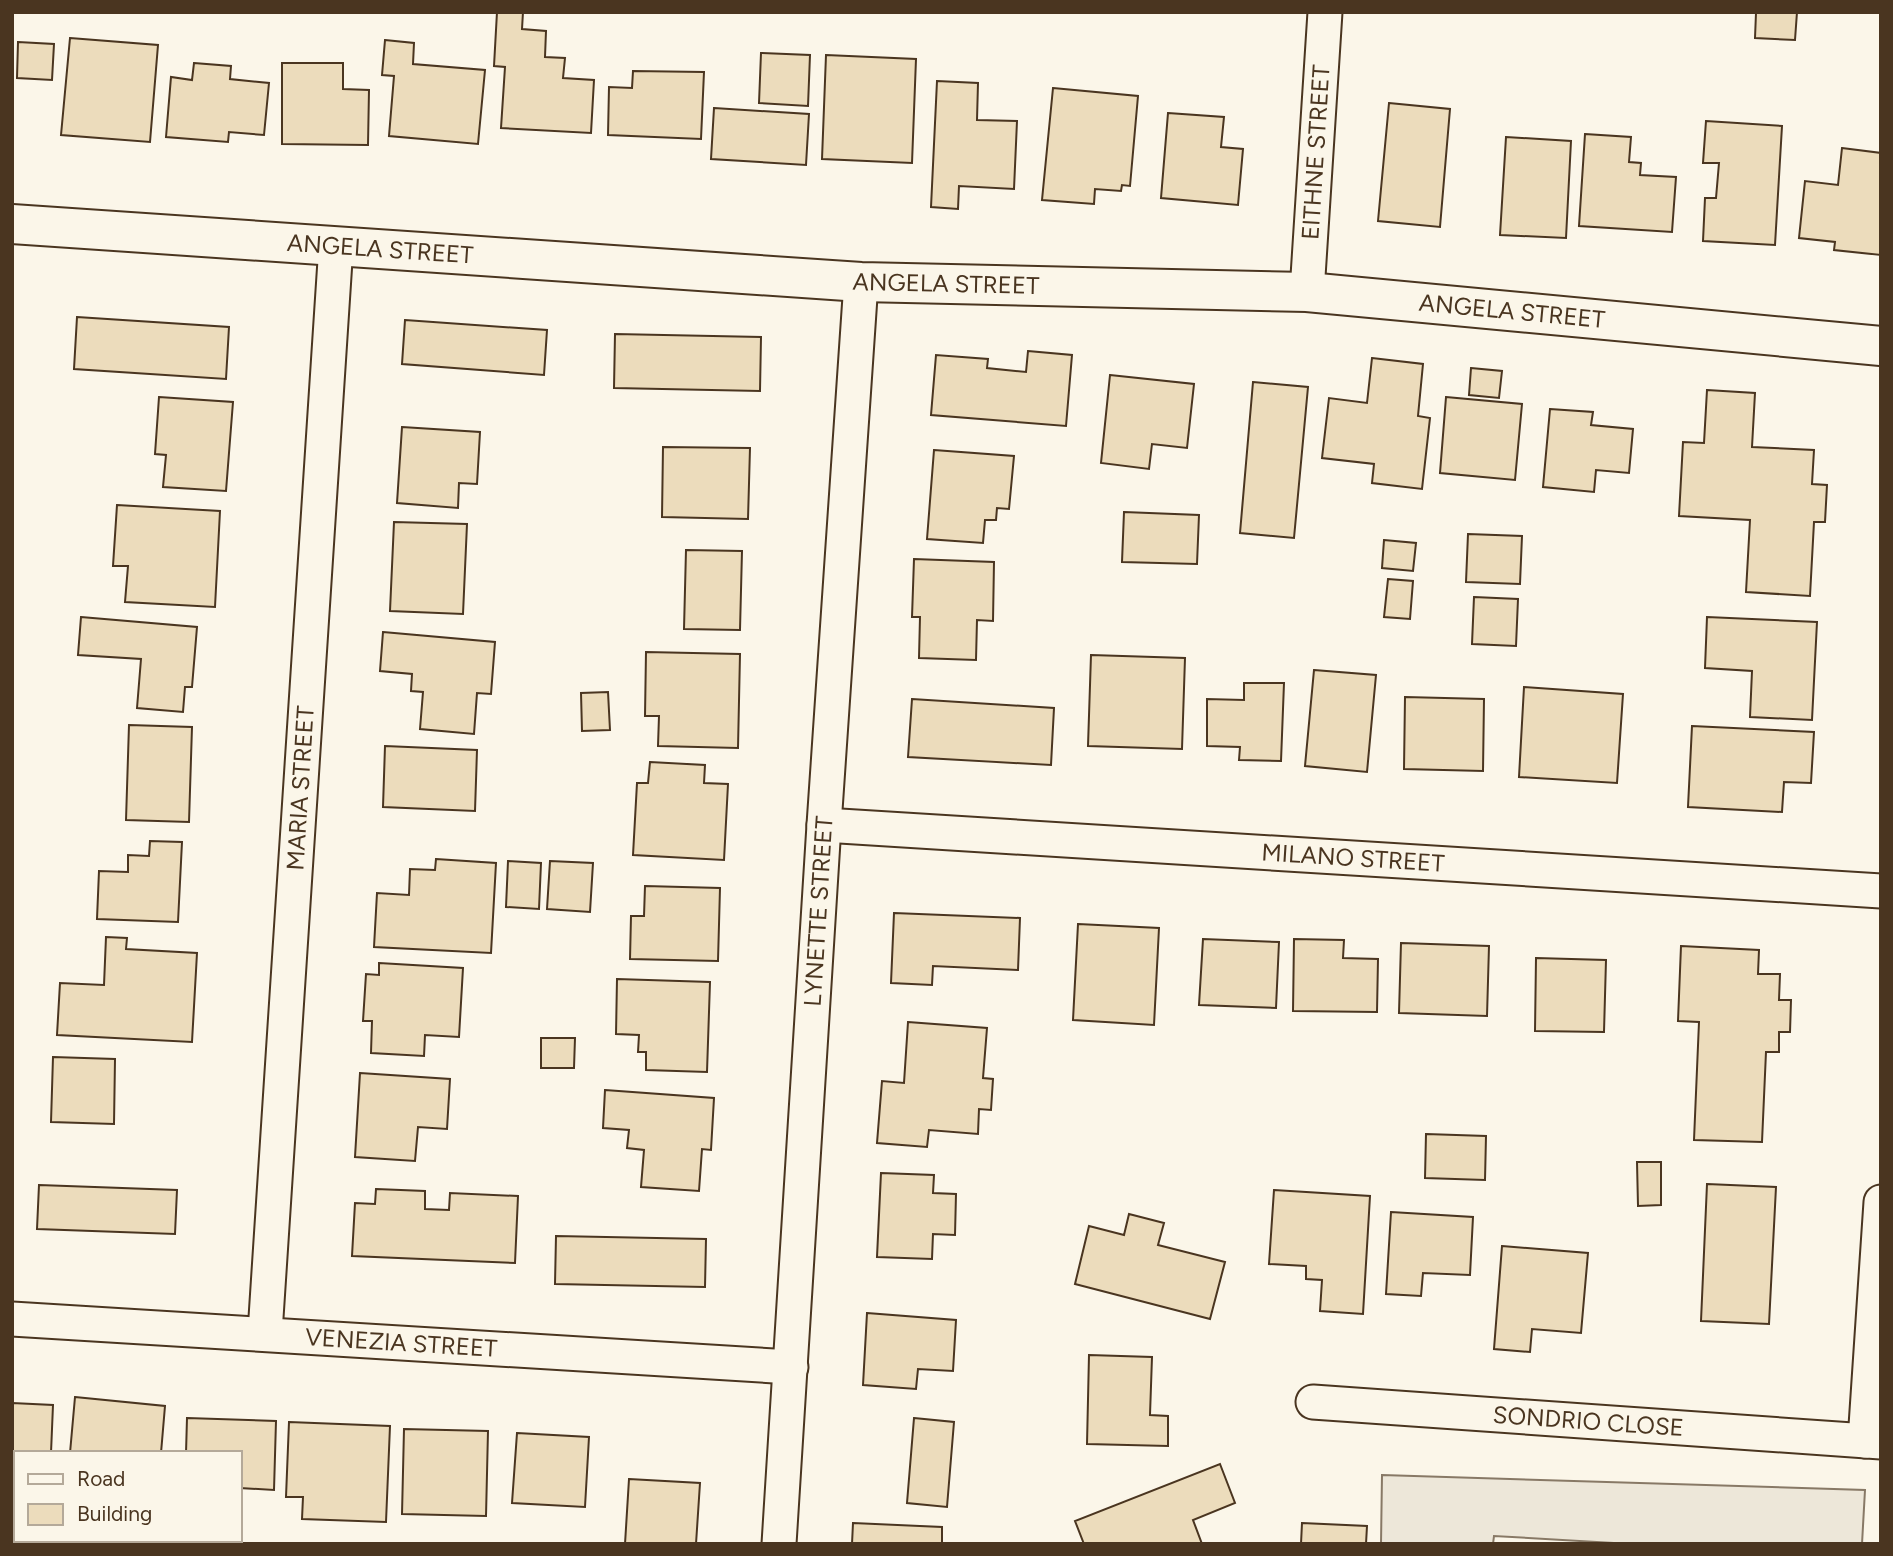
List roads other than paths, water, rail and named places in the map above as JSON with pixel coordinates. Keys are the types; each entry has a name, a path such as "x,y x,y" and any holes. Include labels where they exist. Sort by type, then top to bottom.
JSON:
{"street":[{"name":"EITHNE STREET","path":"1307,292 1325,12"},
{"name":"ANGELA STREET","path":"12,224 862,282 1307,292 1881,346"},
{"name":"MARIA STREET","path":"265,1333 336,245"},
{"name":"LYNETTE STREET","path":"779,1544 824,825 862,282"},
{"name":"MILANO STREET","path":"824,825 1881,891"},
{"path":"1873,1441 1881,1202"},
{"name":"VENEZIA STREET","path":"12,1319 791,1367"},
{"name":"SONDRIO CLOSE","path":"1313,1402 1873,1441"}]}
